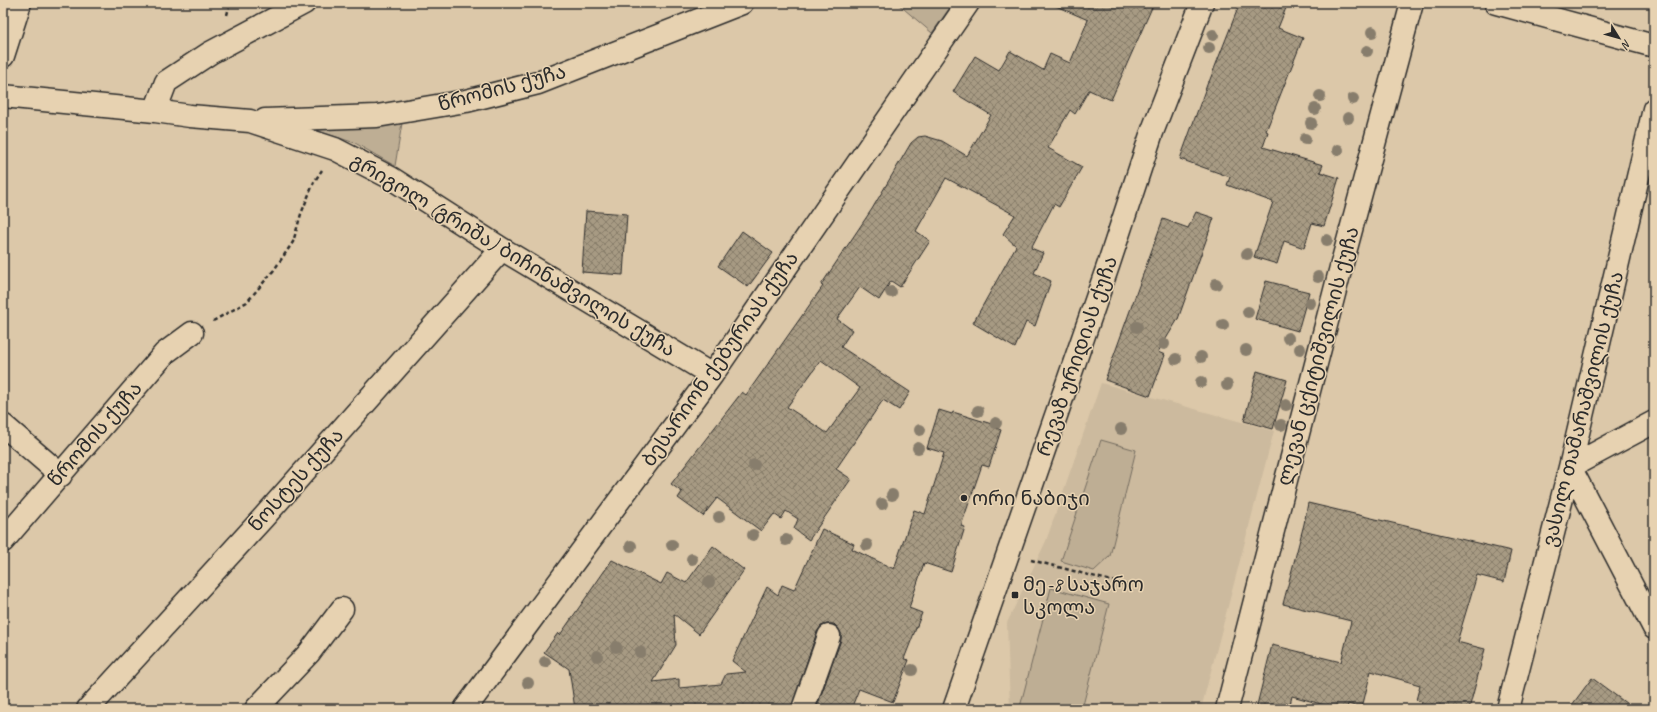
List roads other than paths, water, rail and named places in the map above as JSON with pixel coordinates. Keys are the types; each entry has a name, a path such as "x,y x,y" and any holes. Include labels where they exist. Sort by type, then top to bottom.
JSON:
{"street":[{"path":"3,56 20,3"},
{"path":"155,110 166,82 210,53 304,3"},
{"name":"წრომის ქუჩა","path":"250,121 377,116 466,102 538,83 706,10 742,3"},
{"name":"ბესარიონ ქებურიას ქუჩა","path":"465,709 712,375 968,3"},
{"name":"რევაზ ურიდიას ქუჩა","path":"954,709 1152,135 1202,3"},
{"name":"ლევან ცქიტიშვილის ქუჩა","path":"1227,709 1331,305 1412,3"},
{"path":"1496,3 1654,46"},
{"name":"გრიგოლ (გრიშა) ბიჩინაშვილის ქუჩა","path":"3,96 155,110 190,116 250,121 335,149 391,178 502,249 712,375"},
{"name":"ვასილ თამარაშვილის ქუჩა","path":"1508,709 1570,467 1654,109"},
{"name":"ნოსტეს ქუჩა","path":"88,709 263,518 502,249"},
{"name":"წრომის ქუჩა","path":"3,541 165,353 192,333"},
{"path":"1654,422 1570,467 1654,628"},
{"path":"3,425 60,475"},
{"path":"256,709 309,653 342,609"},
{"path":"803,709 829,636"}],"place":[{"name":"ორი ნაბიჯი","path":"964,498"},
{"name":"მე-8 საჯარო სკოლა","path":"1015,595"}]}
